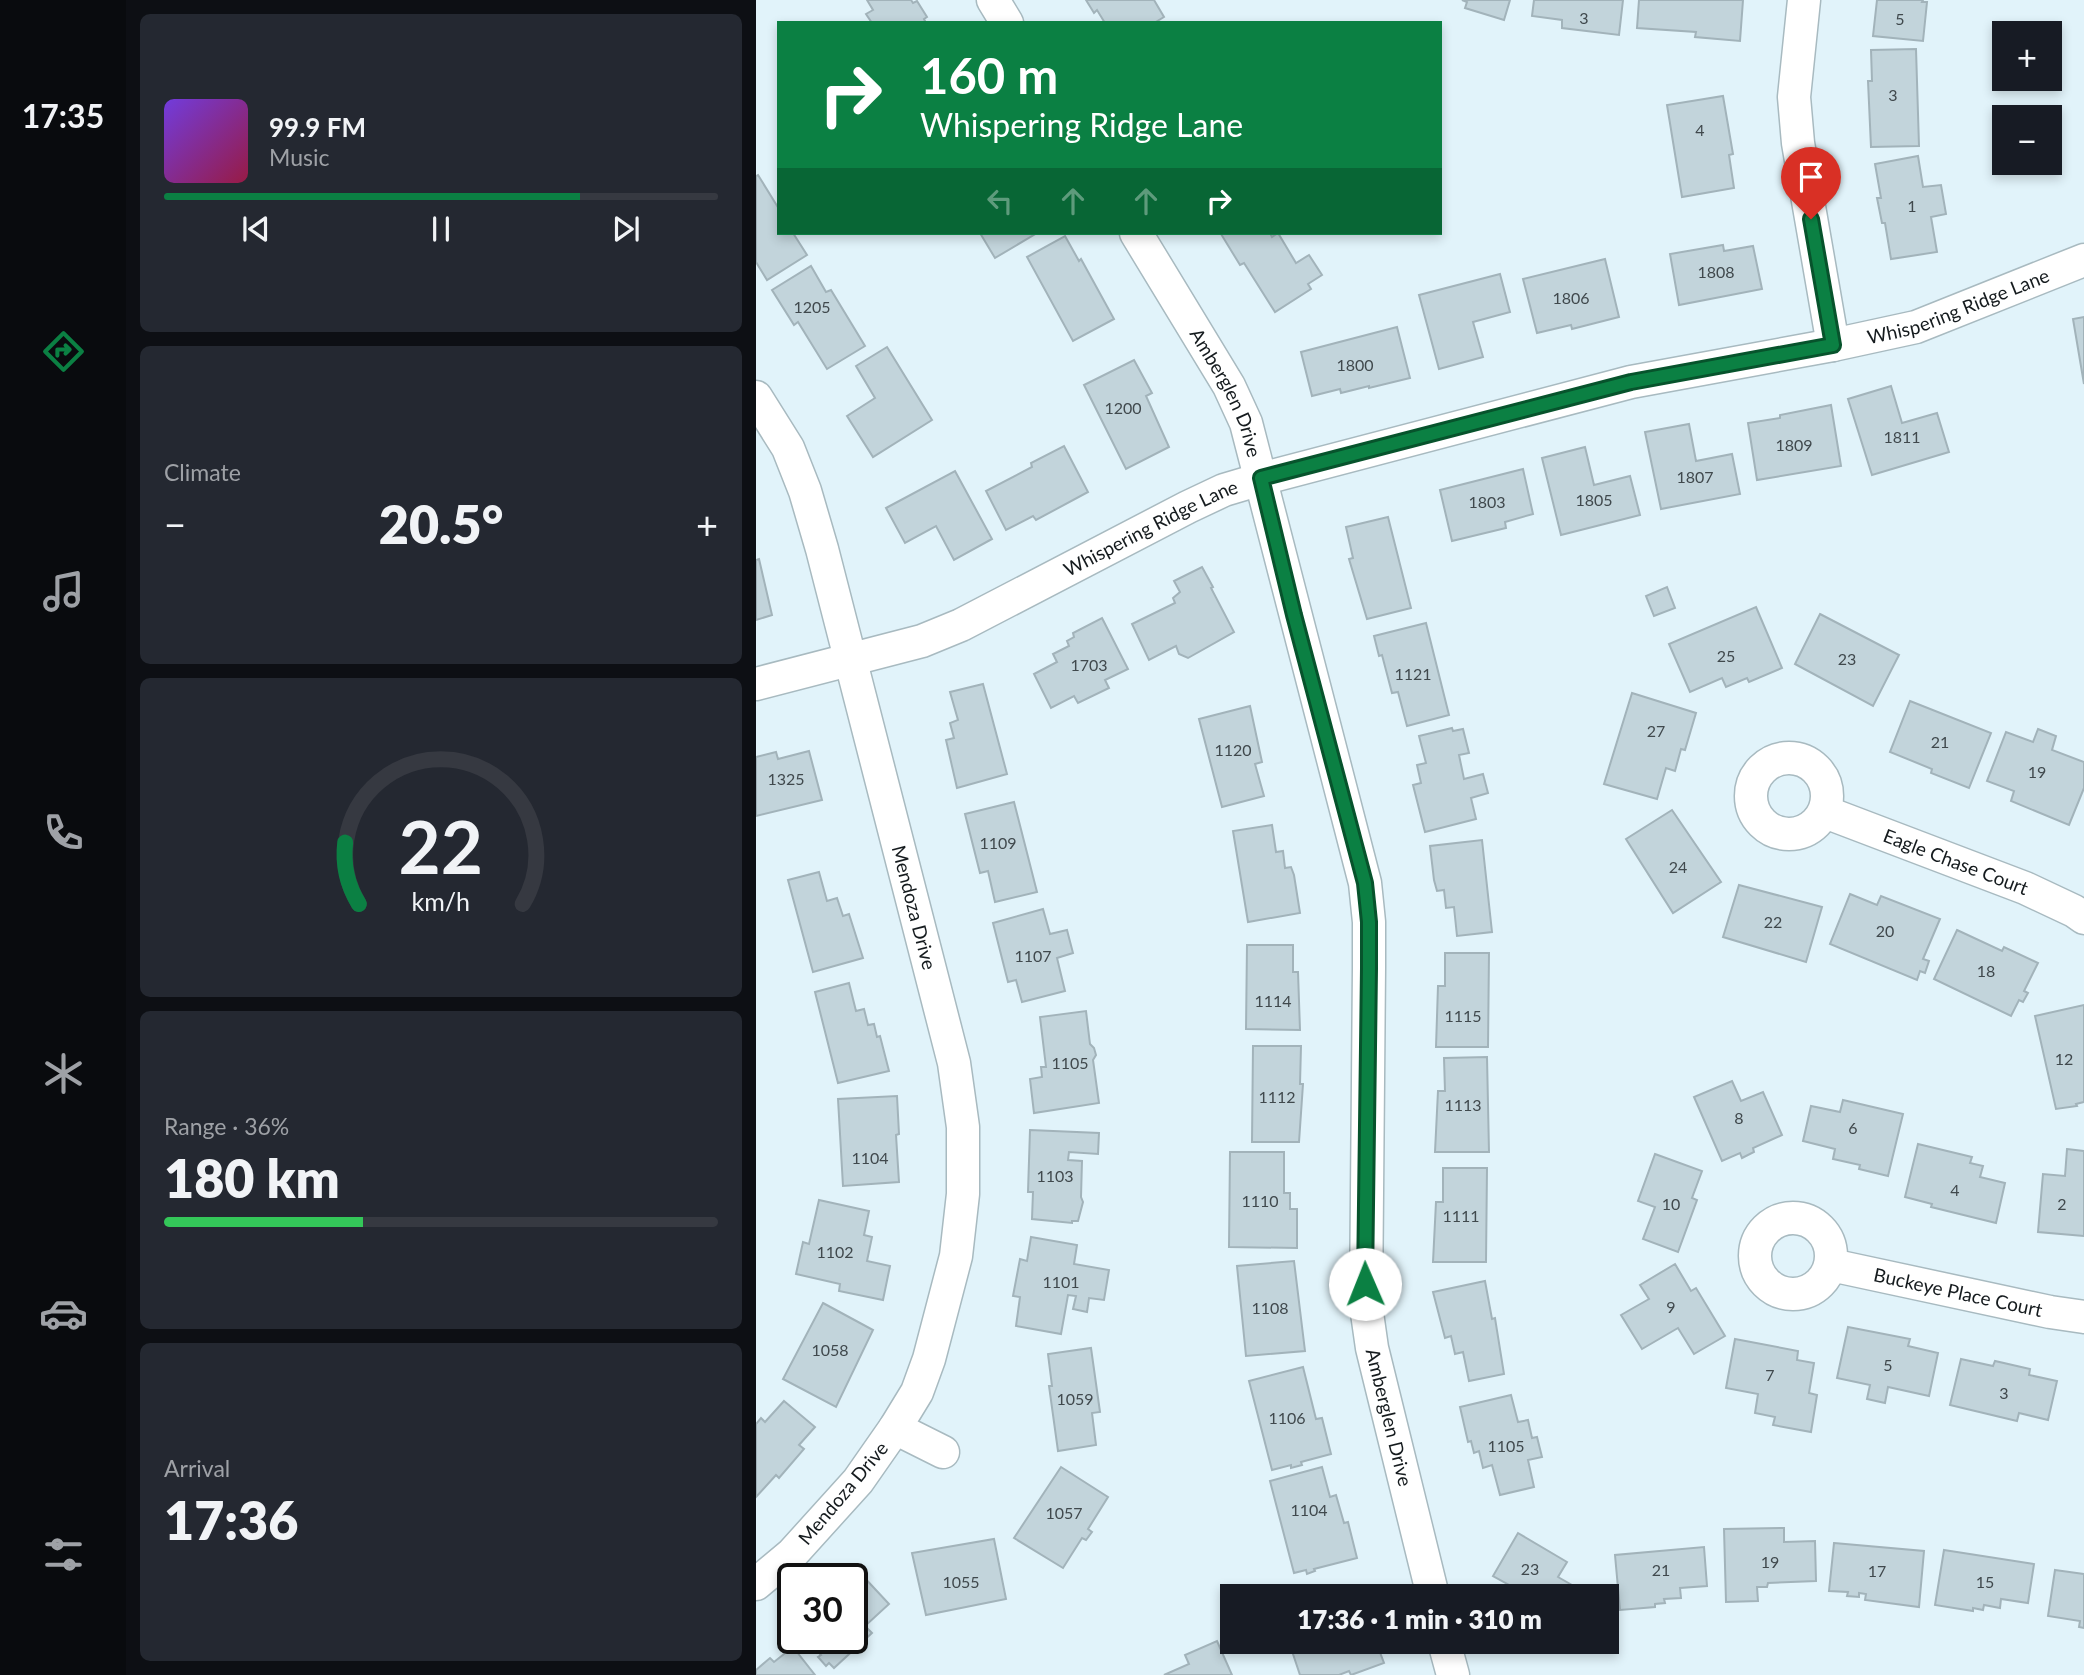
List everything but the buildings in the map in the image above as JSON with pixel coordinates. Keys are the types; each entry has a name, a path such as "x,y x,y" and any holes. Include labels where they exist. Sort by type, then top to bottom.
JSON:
{"street":[{"path":"993,0 1006,21"},
{"path":"1804,0 1794,97 1798,143 1833,345"},
{"name":"Amberglen Drive","path":"1137,235 1229,386 1246,423 1365,883 1369,957 1366,1306 1372,1348 1430,1584"},
{"name":"Whispering Ridge Lane","path":"756,684 922,641 961,625 1188,507 1224,490 1261,478 1631,382 1916,327 2084,260"},
{"name":"Mendoza Drive","path":"756,397 788,448 805,491 822,549 933,975 954,1063 964,1127 963,1194 956,1256 929,1359 917,1392 858,1481 792,1554 756,1584"},
{"name":"Eagle Chase Court","path":"1825,812 2025,888 2084,918"},
{"name":"Buckeye Place Court","path":"1831,1265 2084,1317"},
{"name":"Mendoza Drive","path":"895,1428 943,1452"},
{"path":"1447,1654 1453,1675"}],"route":[{"path":"1365,1284 1369,968 1369,922 1365,883 1294,615 1261,478 1631,382 1833,345 1811,219"}]}
